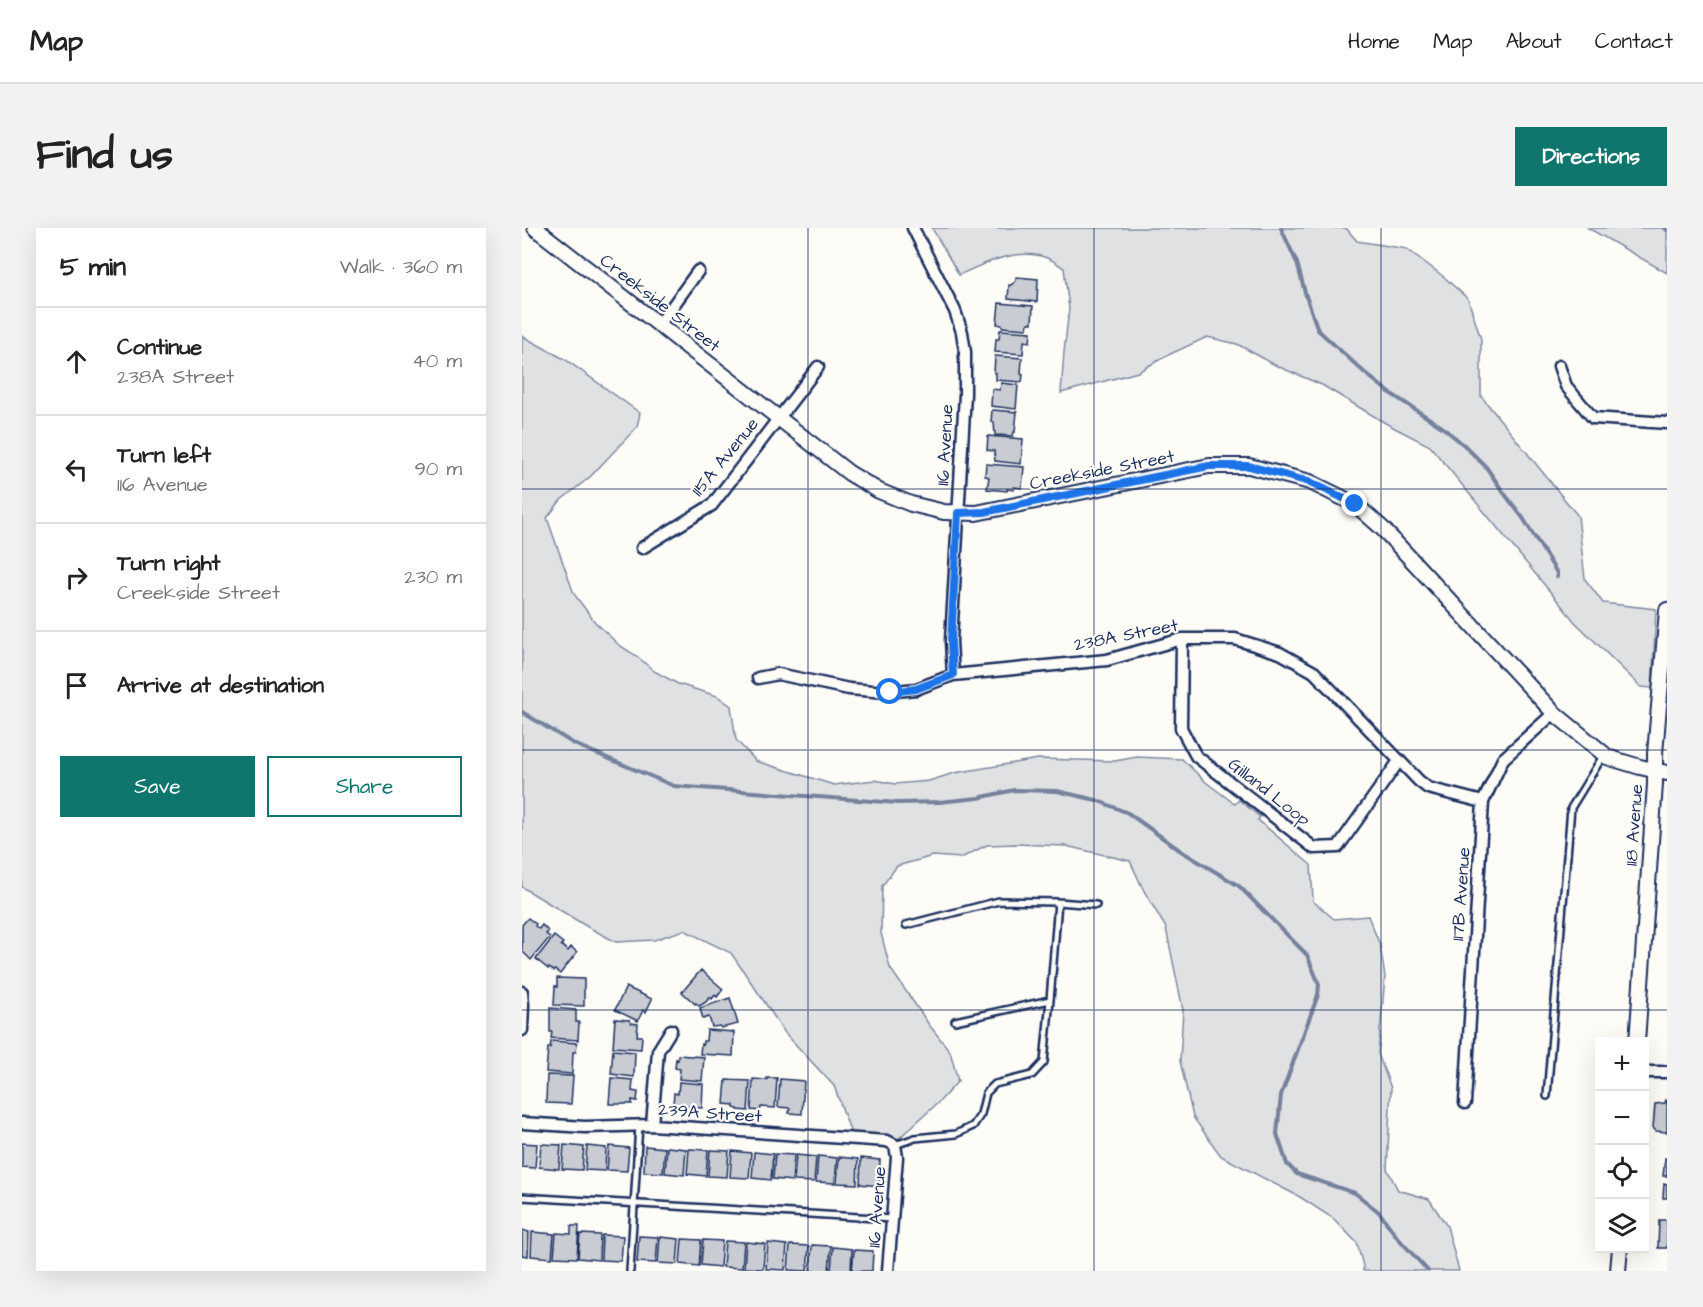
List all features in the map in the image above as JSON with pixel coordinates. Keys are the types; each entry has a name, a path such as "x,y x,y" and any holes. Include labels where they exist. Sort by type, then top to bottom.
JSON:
{"street":[{"name":"Creekside Street","path":"535,228 849,473 879,491 911,504 936,511 984,512 1209,466 1249,466 1310,482 1355,504 1382,528 1554,713 1604,754 1616,760 1661,772"},
{"name":"116 Avenue","path":"913,228 947,293 962,332 965,352 951,641 953,675"},
{"path":"659,325 698,271"},
{"path":"1559,366 1566,386 1593,418 1667,423"},
{"name":"115A Avenue","path":"642,548 712,504 818,367"},
{"name":"118 Avenue","path":"1637,1037 1661,772 1655,754 1667,610"},
{"name":"238A Street","path":"759,678 778,674 849,689 885,692 916,689 953,675 1107,660 1182,639 1235,639 1280,653 1314,672 1428,788 1484,802"},
{"name":"Gilland Loop","path":"1182,639 1181,728 1196,756 1314,848 1338,847 1399,760"},
{"name":"117B Avenue","path":"1465,1103 1484,802 1503,759 1554,713"},
{"path":"522,993 522,1030"},
{"path":"652,1125 658,1051 671,1030"},
{"path":"1649,1071 1667,1072"},
{"name":"239A Street","path":"522,1123 585,1127 652,1125 887,1141 896,1146"},
{"name":"116 Avenue","path":"888,1271 896,1146"},
{"path":"1618,1271 1620,1253"}],"lane":[{"path":"1547,1096 1571,808 1604,754"},
{"path":"906,925 999,901 1096,905"},
{"path":"896,1146 915,1138 956,1134 973,1126 981,1114 986,1093 995,1084 1032,1075 1044,1062 1058,902"},
{"path":"955,1022 1050,1000"},
{"path":"630,1271 639,1125"},
{"path":"522,1197 892,1219"}],"shaded area":[{"path":"932,228 1346,228 1357,241 1407,249 1444,277 1468,299 1481,339 1481,396 1578,516 1585,579 1603,603 1656,609 1652,688 1641,687 1575,622 1430,446 1387,424 1322,385 1277,366 1237,344 1207,337 1138,372 1061,393 1069,309 1064,268 1047,258 1025,254 1002,258 959,275"},
{"path":"1588,228 1667,228 1667,273"},
{"path":"522,336 566,360 640,413 637,427 590,477 561,500 547,518 574,594 595,622 619,645 654,671 678,684 717,696 731,706 736,740 756,761 834,785 875,780 895,784 929,781 954,773 1038,759 1115,761 1137,757 1182,759 1207,783 1235,804 1239,800 1260,817 1258,820 1311,865 1313,901 1334,919 1368,916 1380,945 1385,977 1378,1054 1391,1088 1387,1169 1398,1190 1429,1199 1447,1226 1459,1271 1363,1271 1357,1243 1334,1219 1300,1197 1221,1156 1193,1117 1180,1061 1183,1010 1166,928 1144,891 1130,861 1066,846 1016,844 987,845 961,858 933,856 897,866 882,886 881,933 890,968 950,1051 958,1081 940,1101 898,1139 852,1136 834,1086 785,1033 731,953 684,930 654,940 616,942 522,887"}],"building":[{"path":"1016,277 1038,279 1037,302 1008,299 1009,285 1016,281"},
{"path":"999,303 1033,306 1032,323 1028,323 1027,329 1002,327 997,324"},
{"path":"1000,330 1031,332 1030,342 1024,341 1023,354 995,352 996,339 999,339"},
{"path":"995,356 1022,358 1022,382 996,380"},
{"path":"1001,383 1018,385 1016,409 991,406 992,389 1000,390"},
{"path":"992,410 1017,412 1013,436 995,435 994,422 991,422"},
{"path":"988,436 1023,439 1021,464 995,461 994,451 987,450"},
{"path":"986,464 1024,467 1022,488 1014,487 1014,490 1007,489 1007,491 987,489 989,477 985,476"},
{"path":"528,918 539,929 542,925 550,937 531,960 522,951 522,925"},
{"path":"554,936 563,943 561,945 568,951 571,947 577,952 560,974 548,969 536,959"},
{"path":"701,970 723,989 717,997 715,995 712,999 710,997 699,1006 682,992"},
{"path":"557,978 584,979 584,1006 554,1005"},
{"path":"626,987 652,999 646,1012 643,1010 638,1021 615,1010"},
{"path":"730,998 738,1024 721,1028 720,1026 712,1027 709,1017 703,1019 700,1008"},
{"path":"550,1008 576,1010 576,1022 579,1022 578,1040 551,1038"},
{"path":"615,1019 629,1020 631,1023 638,1024 637,1036 642,1036 641,1049 613,1047"},
{"path":"707,1030 734,1032 733,1056 700,1054 701,1044 703,1045 703,1041 706,1041"},
{"path":"551,1041 577,1043 576,1052 573,1052 572,1074 546,1072 548,1048 550,1048"},
{"path":"613,1050 635,1052 634,1077 611,1074"},
{"path":"678,1055 704,1057 702,1081 679,1079 680,1069 675,1068"},
{"path":"547,1075 573,1076 571,1104 546,1103"},
{"path":"611,1078 633,1080 632,1091 638,1092 637,1101 632,1100 632,1104 609,1104"},
{"path":"767,1078 777,1078 775,1108 761,1107 760,1111 751,1110 753,1079 767,1080"},
{"path":"780,1079 804,1081 802,1114 789,1113 790,1108 778,1107"},
{"path":"726,1080 750,1081 748,1111 738,1110 734,1108 734,1105 724,1104"},
{"path":"679,1082 703,1084 702,1108 673,1104 674,1093 678,1094"},
{"path":"1666,1100 1667,1132 1656,1131 1653,1128 1655,1104 1665,1103"},
{"path":"522,1143 537,1144 535,1168 522,1167"},
{"path":"541,1144 561,1145 559,1169 539,1167"},
{"path":"564,1145 584,1147 582,1170 562,1169"},
{"path":"587,1146 606,1148 605,1171 585,1170"},
{"path":"609,1146 629,1148 627,1171 607,1170"},
{"path":"645,1146 665,1148 663,1173 644,1172"},
{"path":"667,1147 686,1149 684,1175 665,1173"},
{"path":"689,1149 708,1150 706,1176 687,1174"},
{"path":"710,1150 729,1151 727,1177 708,1176"},
{"path":"732,1151 751,1153 749,1178 730,1177"},
{"path":"754,1152 773,1154 771,1180 752,1178"},
{"path":"775,1154 794,1155 792,1181 773,1179"},
{"path":"796,1155 816,1157 814,1182 794,1181"},
{"path":"818,1156 837,1158 835,1183 816,1182"},
{"path":"839,1157 858,1159 857,1184 837,1183"},
{"path":"861,1158 880,1160 879,1186 860,1184"},
{"path":"1665,1158 1667,1158 1667,1176 1663,1176"},
{"path":"1664,1183 1667,1184 1667,1198 1663,1198"},
{"path":"1659,1220 1667,1220 1667,1248 1658,1248"},
{"path":"571,1226 579,1226 577,1258 554,1257 556,1233 571,1234"},
{"path":"522,1230 529,1232 528,1256 522,1255"},
{"path":"532,1232 554,1234 552,1258 531,1256"},
{"path":"580,1234 600,1235 599,1260 578,1258"},
{"path":"602,1235 623,1236 621,1261 601,1260"},
{"path":"639,1236 658,1237 656,1263 637,1262"},
{"path":"660,1237 679,1239 677,1264 658,1263"},
{"path":"682,1239 701,1240 699,1266 680,1264"},
{"path":"703,1240 722,1241 720,1267 701,1265"},
{"path":"725,1241 744,1242 742,1268 723,1267"},
{"path":"746,1242 765,1244 763,1269 744,1268"},
{"path":"768,1243 787,1245 785,1270 766,1269"},
{"path":"790,1245 809,1246 807,1271 788,1270"},
{"path":"812,1245 831,1246 829,1271 810,1271"},
{"path":"833,1247 852,1249 851,1271 831,1271"},
{"path":"854,1250 873,1251 872,1271 852,1271"}],"waterway":[{"path":"1281,228 1297,263 1318,330 1365,373 1390,393 1442,427 1486,467 1523,518 1557,573 1557,577"},
{"path":"522,712 574,744 674,786 898,803 978,798 1014,790 1057,791 1096,800 1128,813 1181,851 1239,886 1307,955 1319,984 1318,995 1281,1095 1277,1134 1287,1164 1297,1174 1355,1193 1379,1212 1397,1237 1428,1271"}],"route":[{"path":"890,692 916,689 953,675 951,641 958,513 984,512 1209,466 1249,466 1310,482 1355,504"}]}
